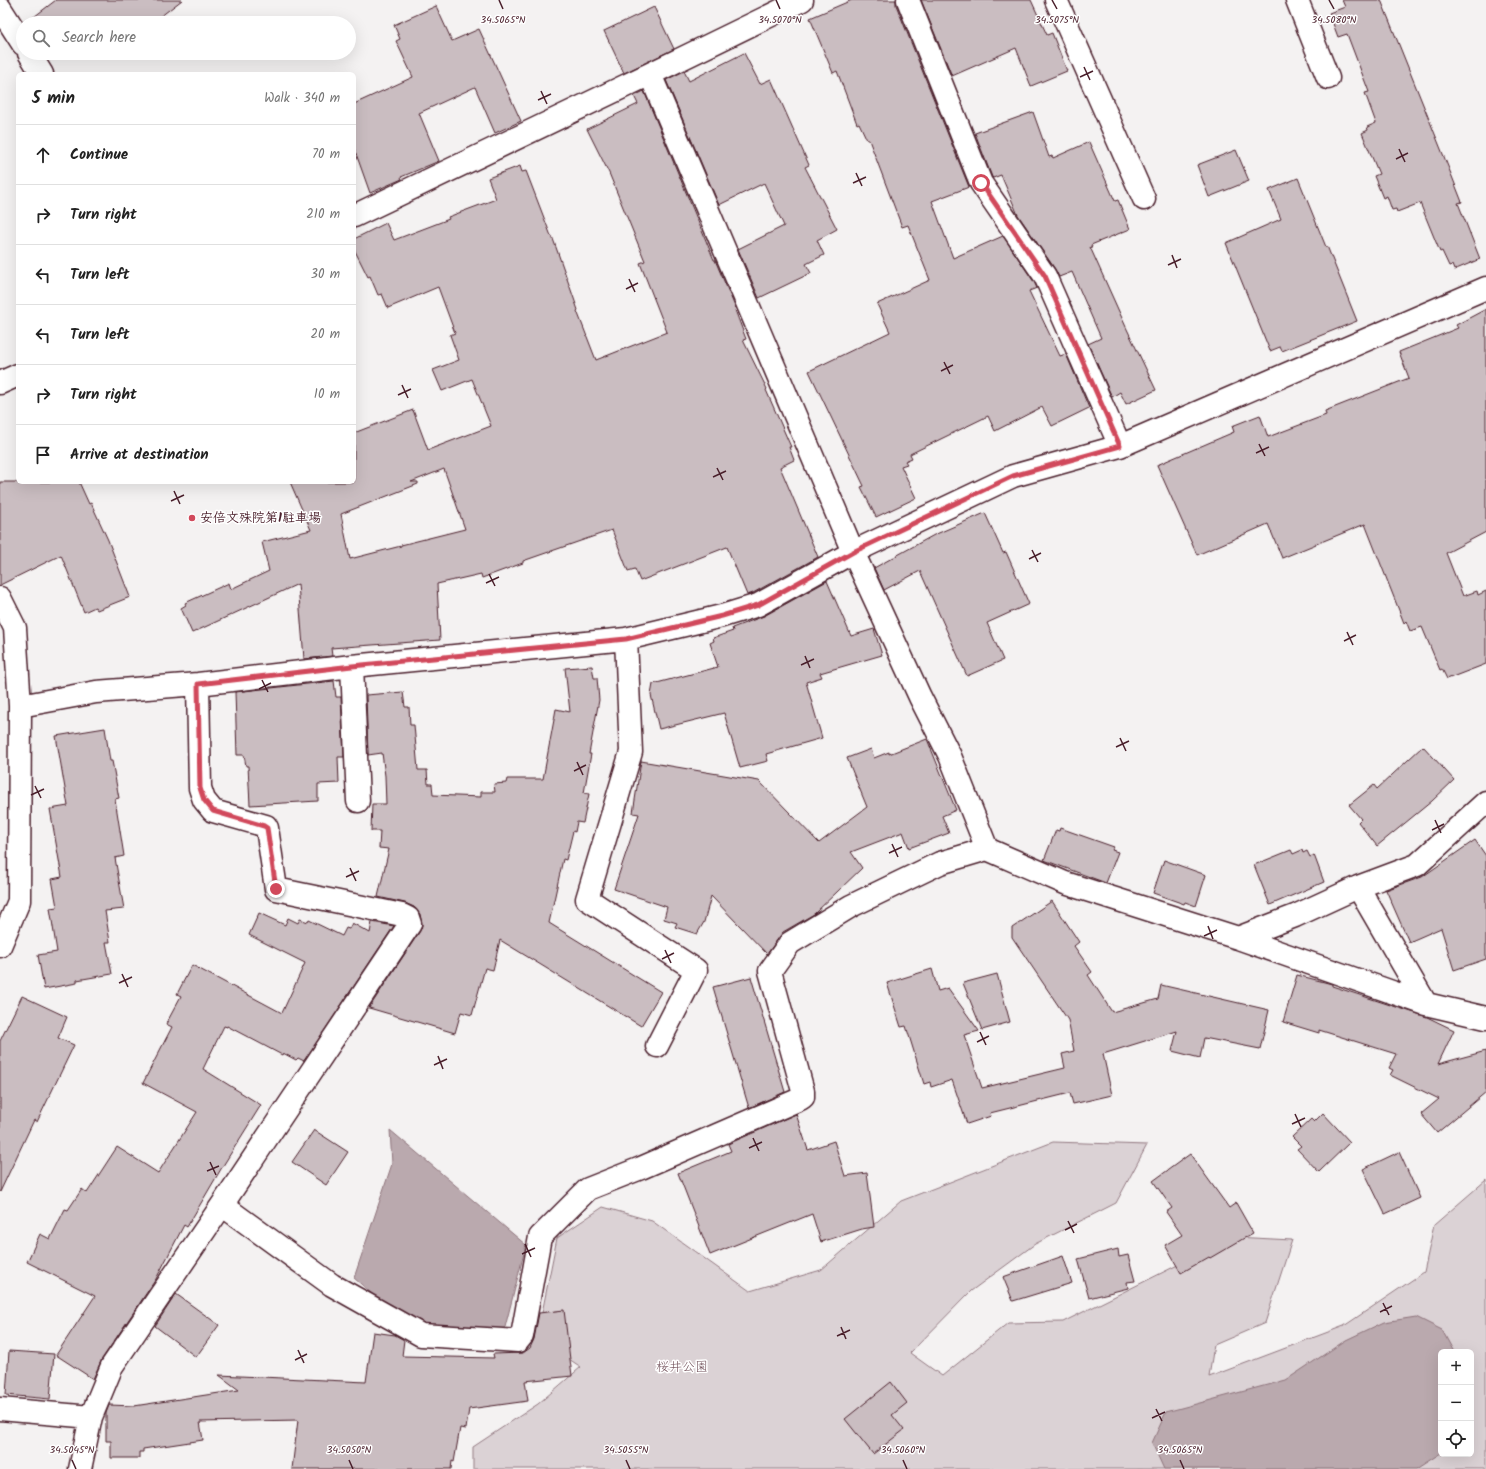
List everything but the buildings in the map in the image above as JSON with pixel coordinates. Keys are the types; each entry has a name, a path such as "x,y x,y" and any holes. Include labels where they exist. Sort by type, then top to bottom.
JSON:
{"street":[{"path":"356,215 802,0"},
{"path":"908,0 981,183 1045,276 1120,446"},
{"path":"1056,0 1144,199"},
{"path":"1297,0 1328,78"},
{"path":"0,8 16,33"},
{"path":"33,60 41,72"},
{"path":"650,74 853,552 920,697 950,756 987,849"},
{"path":"20,706 96,692 198,684 352,666 626,639 722,616 758,605 853,552 1013,476 1120,446 1486,288"},
{"path":"0,383 16,376"},
{"path":"0,598 15,628 20,706 19,901 0,946"},
{"path":"626,639 631,752 587,899 696,970 657,1046"},
{"path":"352,666 358,801"},
{"path":"80,1469 91,1417 112,1366 222,1205 410,924 408,918 402,916 276,889 267,828 213,811 204,800 200,788 198,684"},
{"path":"1238,938 1295,916 1358,888 1417,866 1486,802"},
{"path":"222,1205 332,1285 421,1335 518,1341 522,1336 540,1236 588,1188 641,1168 802,1097 803,1091 770,971 790,943 851,906 940,863 987,849 1065,883 1238,938 1426,1004 1486,1018"},
{"path":"1358,888 1426,1004"},
{"path":"0,1409 91,1417"}],"green space":[{"name":"桜井公園","path":"1053,1142 1147,1145 1116,1203 1035,1244 971,1291 910,1353 942,1376 1008,1323 1063,1322 1234,1237 1292,1240 1265,1323 1214,1345 1209,1377 1344,1326 1424,1272 1434,1225 1486,1180 1486,1469 473,1469 473,1447 538,1404 581,1367 537,1338 557,1238 603,1207 652,1221 750,1291 821,1270 901,1201"}],"shaded area":[{"path":"390,1130 526,1245 503,1335 409,1326 354,1278 392,1164"},
{"path":"1416,1317 1442,1330 1452,1349 1438,1349 1438,1455 1416,1469 1164,1469 1152,1443 1166,1412 1286,1380 1346,1340 1384,1322"}],"place":[{"name":"安倍文殊院第1駐車場","path":"192,518"}],"route":[{"path":"276,889 266,826 213,811 204,800 200,788 198,684 352,666 626,639 722,616 758,605 853,552 1013,476 1120,446 1045,276 981,183"}]}
